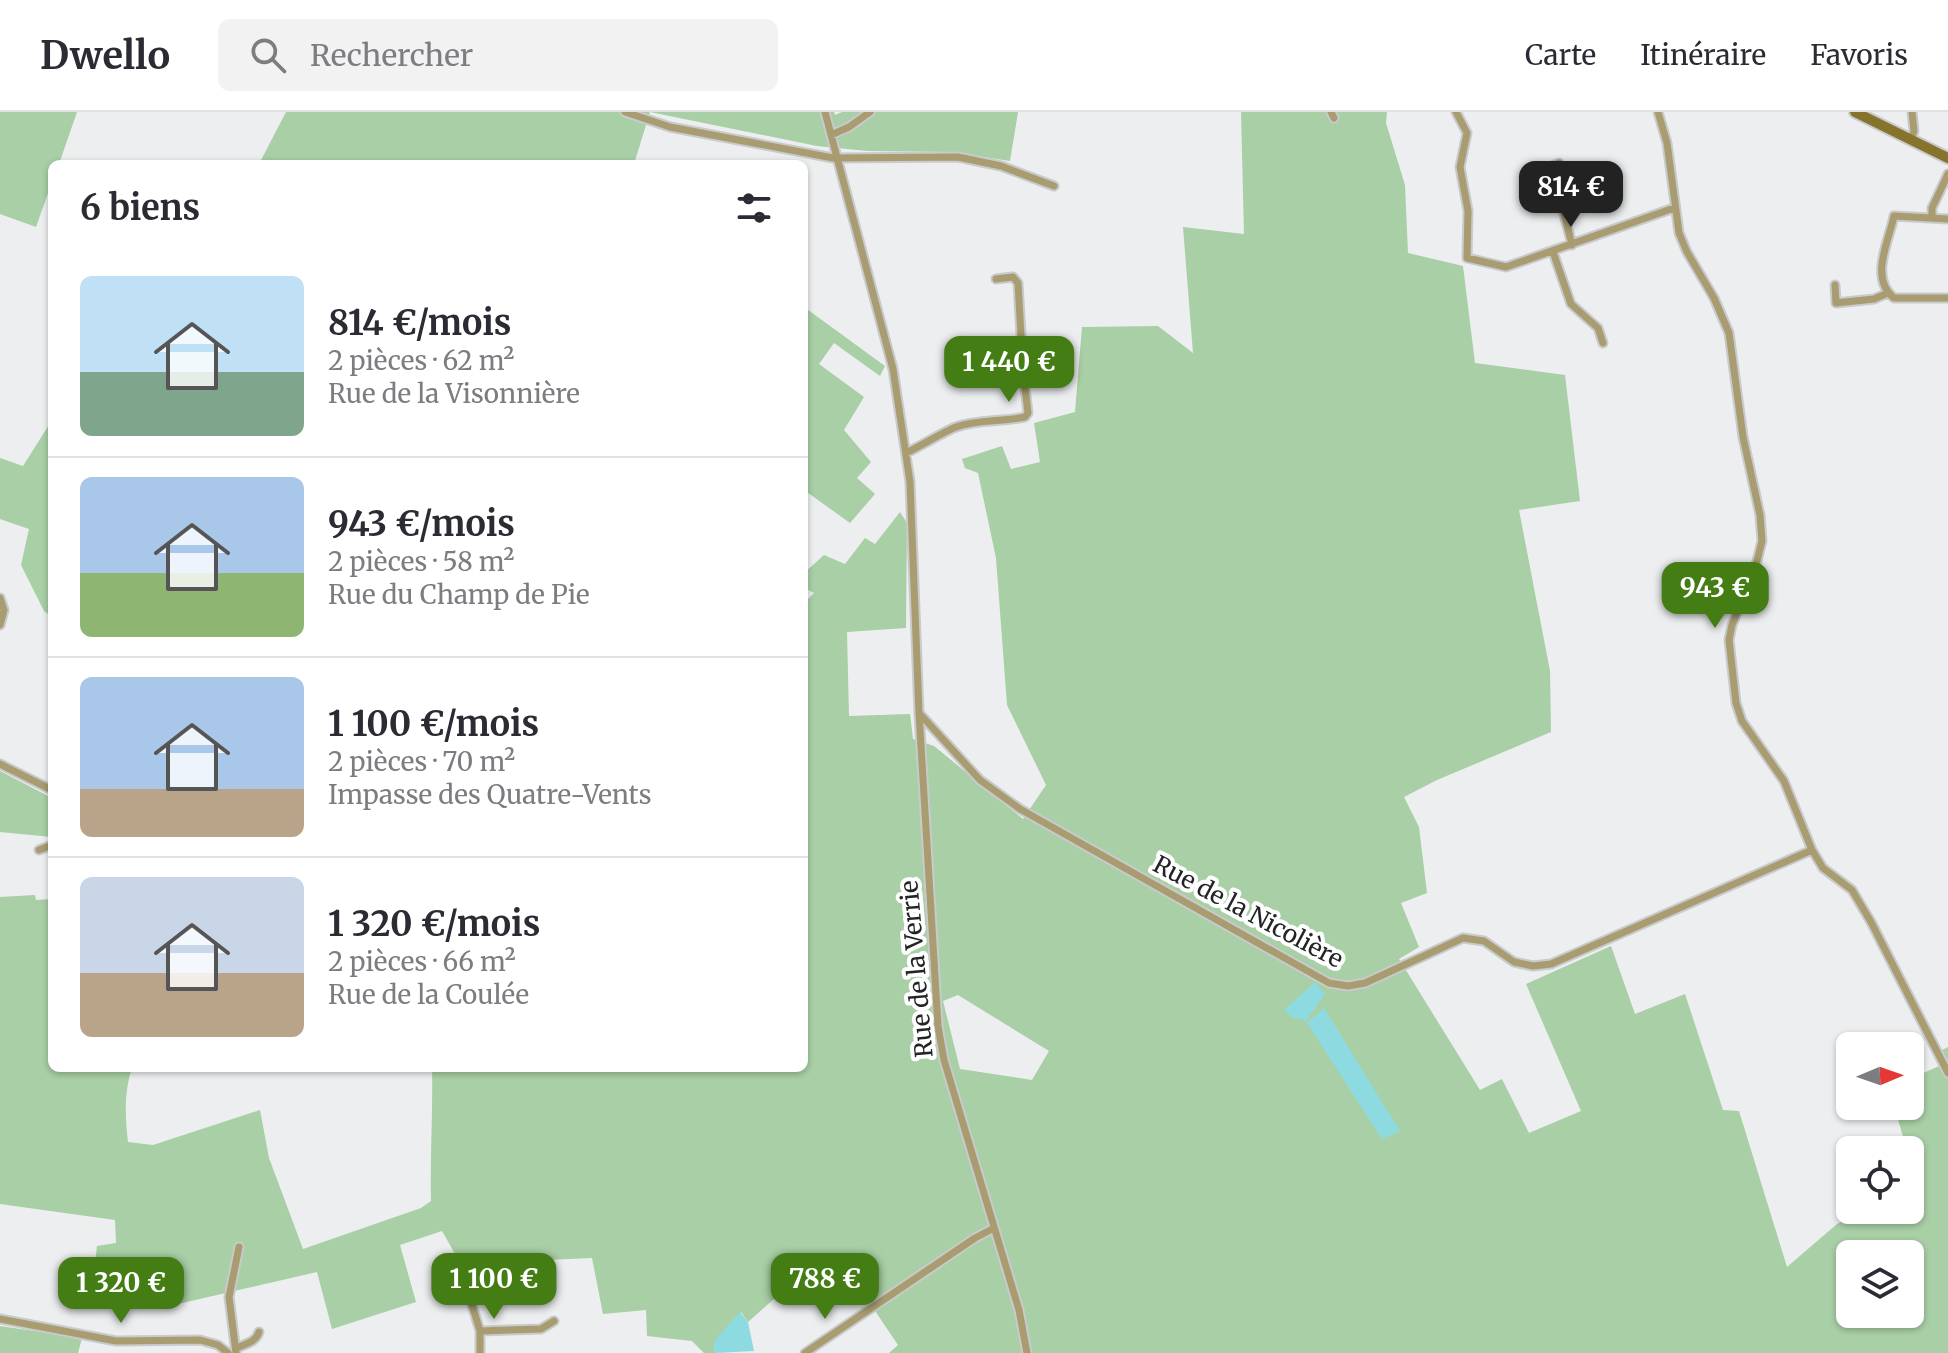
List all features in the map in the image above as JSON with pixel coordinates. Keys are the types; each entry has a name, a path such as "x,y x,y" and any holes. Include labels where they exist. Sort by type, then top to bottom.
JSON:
{"street":[{"path":"625,112 670,127 836,158 958,157 1001,166 1054,186"},
{"name":"Rue de la Verrie","path":"825,112 893,369 906,453 914,535 919,713 938,1026 944,1060 1019,1310 1027,1353"},
{"path":"831,135 870,112"},
{"path":"1456,112 1467,133 1460,167 1468,211 1467,258 1506,267 1674,208"},
{"path":"1658,112 1667,143 1679,233 1719,307 1729,333 1743,437 1760,515 1762,541 1729,640 1736,703 1742,721 1784,781 1812,850 1823,868 1852,890 1871,922 1948,1073"},
{"path":"1855,112 1948,158"},
{"path":"1911,140 1914,131 1912,112"},
{"path":"1559,163 1552,166 1572,245"},
{"path":"1932,218 1932,208 1948,174"},
{"path":"1948,219 1894,216 1880,273 1888,293 1894,298 1948,298"},
{"path":"1553,252 1571,304 1598,328 1603,343"},
{"path":"906,453 955,427 995,419 1010,420 1025,417 1028,413 1018,283 1013,277 996,279"},
{"path":"1835,285 1836,303 1874,299 1888,293"},
{"path":"0,598 4,610 0,625"},
{"name":"Rue de la Nicolière","path":"919,713 980,780 1020,809 1329,983 1348,986 1365,983 1463,938 1484,941 1514,962 1533,966 1551,964 1812,850"},
{"path":"0,764 48,788"},
{"path":"39,850 48,847"},
{"path":"805,1353 994,1228"},
{"path":"239,1247 229,1297 236,1351 258,1336 259,1332"},
{"path":"469,1295 480,1331 480,1353"},
{"path":"0,1319 116,1341 200,1340 218,1345 228,1353"},
{"path":"480,1331 541,1329 554,1321"}],"green space":[{"path":"0,112 77,112 60,160 48,160 48,193 36,227 0,214"},
{"path":"286,112 650,112 635,160 261,160"},
{"path":"650,112 834,112 835,115 842,112 1018,112 1010,161 950,152 868,151 817,146"},
{"path":"1241,112 1387,112 1386,123 1405,185 1408,253 1463,266 1475,363 1565,375 1580,501 1519,510 1550,671 1551,732 1404,797 1419,827 1427,893 1401,903 1419,947 1399,959 1480,1090 1502,1079 1529,1133 1581,1111 1526,984 1611,946 1635,1014 1685,994 1723,1110 1739,1111 1787,1267 1837,1224 1924,1224 1924,1136 1903,1136 1898,1120 1924,1120 1924,1073 1948,1062 1948,1353 889,1353 898,1345 865,1296 849,1300 812,1265 748,1322 741,1312 714,1349 716,1353 704,1353 692,1341 647,1336 646,1310 603,1314 592,1258 545,1260 543,1281 471,1282 442,1231 400,1245 416,1302 332,1329 317,1272 178,1304 158,1264 94,1270 97,1246 116,1243 115,1220 0,1204 0,897 35,895 36,900 48,899 48,1072 131,1072 126,1105 128,1142 153,1145 260,1110 269,1158 303,1249 421,1208 431,1201 432,1072 808,1072 808,599 814,593 808,590 808,569 824,555 845,564 865,538 875,544 900,512 907,523 906,628 847,632 849,716 910,714 913,739 934,746 1023,819 1046,785 1007,705 996,558 978,473 965,468 962,459 1002,446 1011,469 1040,462 1034,423 1075,412 1082,327 1158,326 1193,353 1183,227 1244,234","holes":["958,995 1049,1051 1032,1080 960,1069 943,1001"]},
{"path":"808,310 885,366 880,376 834,343 819,364 864,397 844,430 871,462 857,478 875,494 850,523 808,493"},
{"path":"48,426 48,614 21,565 29,529 0,519 0,458 23,466"},
{"path":"0,771 48,796 48,837 0,832"},
{"path":"1948,1047 1948,1062 1942,1050"},
{"path":"0,1326 82,1338 78,1353 0,1353"}],"water":[{"path":"1315,982 1325,994 1306,1021 1292,1017 1284,1010"},
{"path":"1324,1008 1400,1131 1382,1139 1307,1023"},
{"path":"740,1312 748,1322 754,1351 716,1353 715,1340"}]}
